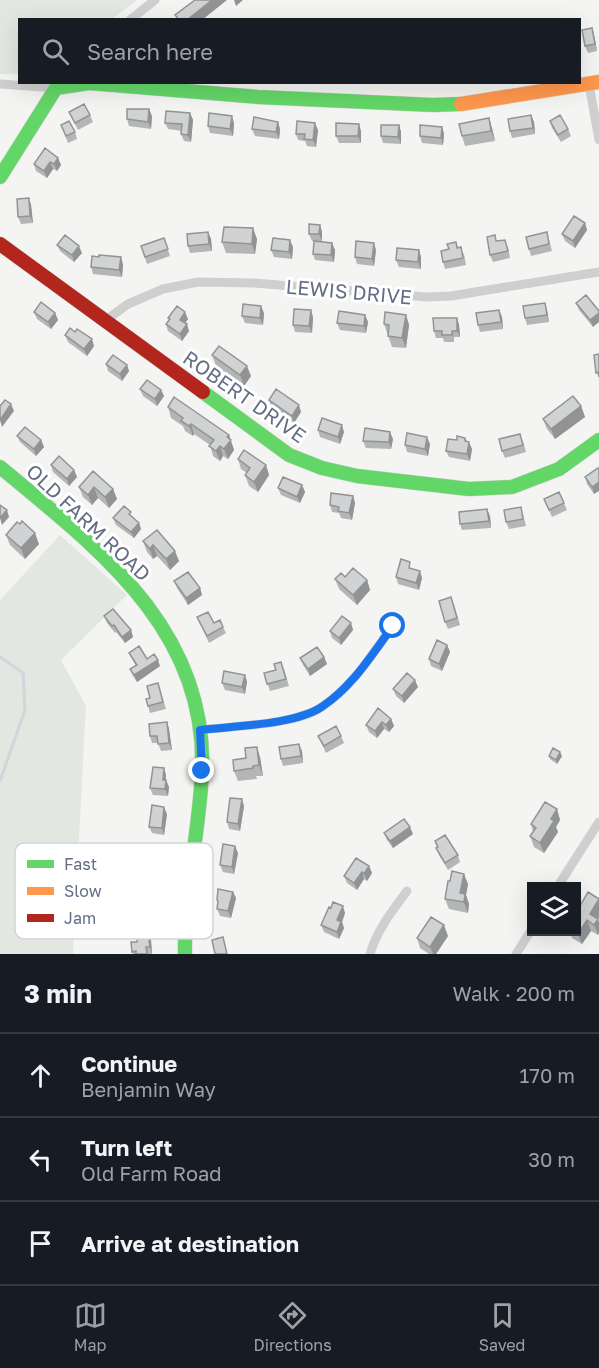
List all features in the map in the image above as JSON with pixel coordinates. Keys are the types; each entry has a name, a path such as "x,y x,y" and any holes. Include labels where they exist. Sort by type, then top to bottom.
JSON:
{"street":[{"path":"132,18 155,0"},
{"path":"101,84 258,97 433,105 474,103 594,83 599,140"},
{"path":"0,84 59,86 79,84"},
{"path":"0,177 46,102 59,86"},
{"name":"ROBERT DRIVE","path":"0,244 289,455 322,468 357,476 469,489 512,487 559,469 599,440"},
{"name":"LEWIS DRIVE","path":"106,320 128,304 163,289 198,282 427,297 451,296 599,272"},
{"name":"OLD FARM ROAD","path":"0,467 123,577 150,608 170,637 192,691 200,730 202,771 194,843"},
{"path":"200,730 289,720 321,708 344,689 393,626"},
{"path":"561,882 599,822"},
{"path":"370,954 374,941 388,915 407,891"},
{"path":"516,954 527,936"},
{"name":"OLD FARM ROAD","path":"184,939 185,954"}],"shaded area":[{"path":"0,0 137,0 113,18 18,18 18,74 0,74"},
{"path":"60,535 127,595 61,660 86,706 79,843 15,843 15,939 74,939 73,954 0,954 0,600"}],"building":[{"path":"195,0 212,0 190,18 177,18 175,15"},
{"path":"592,28 595,44 585,46 582,30"},
{"path":"84,104 90,115 75,123 69,112"},
{"path":"127,109 149,109 148,122 127,119"},
{"path":"166,111 190,113 188,135 181,134 182,124 165,123"},
{"path":"209,113 232,116 230,129 208,126"},
{"path":"531,115 533,128 510,131 508,119"},
{"path":"560,115 568,129 558,135 550,121"},
{"path":"254,117 278,122 276,132 252,129"},
{"path":"489,118 491,131 462,136 459,124"},
{"path":"69,121 75,132 66,136 61,125"},
{"path":"297,121 315,123 313,140 304,139 305,134 296,134"},
{"path":"336,123 359,124 358,136 336,136"},
{"path":"381,125 399,125 398,137 381,136"},
{"path":"420,125 442,127 441,138 420,136"},
{"path":"45,148 58,158 54,164 50,162 44,171 34,164"},
{"path":"29,198 30,216 18,217 17,199"},
{"path":"574,216 585,223 573,241 562,234"},
{"path":"309,224 320,225 319,234 309,234"},
{"path":"224,227 253,228 252,244 222,242"},
{"path":"208,232 209,244 188,246 187,234"},
{"path":"547,232 549,244 529,249 526,237"},
{"path":"65,235 79,246 72,255 57,245"},
{"path":"495,235 496,241 505,240 508,251 490,255 487,237"},
{"path":"164,238 168,249 145,257 141,246"},
{"path":"273,238 290,240 289,252 271,250"},
{"path":"314,241 332,243 331,255 313,254"},
{"path":"356,241 374,243 372,259 355,257"},
{"path":"456,242 457,248 461,247 463,258 443,262 441,251 449,249 447,244"},
{"path":"397,248 419,250 418,262 396,260"},
{"path":"99,255 121,257 119,270 91,267 92,256 99,257"},
{"path":"586,295 599,311 590,320 576,303"},
{"path":"41,302 55,313 48,322 34,312"},
{"path":"545,303 547,315 525,318 523,306"},
{"path":"243,304 261,306 260,318 242,316"},
{"path":"177,306 185,312 180,320 187,324 180,334 166,324"},
{"path":"294,309 311,310 309,326 293,325"},
{"path":"499,310 501,322 478,325 476,313"},
{"path":"339,311 365,315 364,326 337,323"},
{"path":"385,312 406,315 402,338 388,336 389,325 384,324"},
{"path":"433,318 457,318 457,331 452,331 452,335 442,335 442,331 434,331"},
{"path":"70,328 75,332 77,329 92,339 84,349 65,335"},
{"path":"219,346 247,366 240,375 212,355"},
{"path":"599,354 599,377 598,372 596,373 594,355"},
{"path":"113,355 127,365 120,374 106,364"},
{"path":"147,380 161,390 155,399 140,389"},
{"path":"276,389 299,405 292,416 269,400"},
{"path":"573,396 581,406 551,429 543,419"},
{"path":"174,397 229,435 227,437 231,440 224,449 220,446 216,451 209,446 214,440 191,424 189,426 181,421 183,418 168,407"},
{"path":"5,400 11,404 0,420 0,406"},
{"path":"322,418 342,425 338,437 318,430"},
{"path":"25,427 41,440 34,449 17,436"},
{"path":"365,428 390,432 389,442 363,441"},
{"path":"407,433 427,437 425,449 405,445"},
{"path":"520,434 523,445 502,451 499,439"},
{"path":"457,436 469,442 467,454 446,451 448,439 457,440"},
{"path":"244,450 266,465 254,482 245,475 250,468 238,459"},
{"path":"59,456 74,470 67,479 51,465"},
{"path":"598,468 599,482 592,487 585,477"},
{"path":"93,471 113,489 105,497 94,487 88,495 79,487"},
{"path":"283,477 302,485 297,497 278,488"},
{"path":"559,492 564,503 549,510 544,499"},
{"path":"331,493 353,496 349,513 338,511 339,507 330,505"},
{"path":"0,505 7,510 0,518"},
{"path":"124,506 139,523 131,532 113,518"},
{"path":"521,507 523,519 506,522 504,510"},
{"path":"487,509 489,521 460,524 459,512"},
{"path":"22,521 35,533 21,548 6,535 17,522 20,524"},
{"path":"157,530 175,551 166,559 153,545 150,549 143,541"},
{"path":"401,559 410,562 409,568 420,571 416,583 396,577"},
{"path":"353,568 367,580 353,595 335,579 341,573 345,577"},
{"path":"188,572 200,588 186,598 174,581"},
{"path":"451,597 457,618 445,622 439,601"},
{"path":"113,609 131,630 122,637 104,616"},
{"path":"208,612 214,623 220,620 223,627 207,636 197,617"},
{"path":"342,616 351,623 339,638 330,631"},
{"path":"437,640 447,645 439,664 429,659"},
{"path":"139,646 147,659 154,654 158,660 134,675 130,669 137,665 129,653"},
{"path":"317,647 324,657 308,669 300,658"},
{"path":"281,662 286,679 267,684 264,673 276,670 274,664"},
{"path":"224,671 245,675 242,687 222,683"},
{"path":"407,673 415,680 402,696 393,689"},
{"path":"158,683 163,702 148,706 146,699 150,698 147,686"},
{"path":"378,708 391,719 386,725 382,722 375,731 366,725"},
{"path":"167,722 169,743 158,744 157,736 150,736 149,724"},
{"path":"336,726 341,736 324,746 318,736"},
{"path":"299,744 301,756 281,759 279,747"},
{"path":"257,747 259,765 234,771 233,760 246,758 245,748"},
{"path":"553,748 560,752 556,760 549,756"},
{"path":"153,767 164,768 165,789 150,788"},
{"path":"230,798 242,799 238,824 227,822"},
{"path":"545,802 557,809 551,819 554,821 540,843 530,836 536,828 531,824"},
{"path":"152,805 164,807 162,828 149,827"},
{"path":"404,819 410,827 390,841 384,833"},
{"path":"445,835 458,855 445,863 436,848 438,847 435,841"},
{"path":"223,844 235,846 232,867 220,865"},
{"path":"356,858 369,866 354,883 344,876"},
{"path":"452,871 464,874 460,893 465,894 464,902 445,899"},
{"path":"218,889 233,892 228,911 217,909"},
{"path":"588,892 599,899 590,914 598,919 594,925 587,920 581,929 581,904"},
{"path":"333,902 343,906 337,920 341,922 337,932 321,925"},
{"path":"431,917 444,925 430,947 417,938"},
{"path":"223,937 227,954 215,954 212,940"},
{"path":"137,939 149,939 150,947 146,947 147,954 132,952 131,942 137,942"}],"waterway":[{"path":"0,657 23,673 25,710 0,781"}],"traffic: fast":[{"path":"0,177 56,88 82,84"},
{"path":"101,84 258,97 433,105 461,104"},
{"path":"203,392 289,455 322,468 357,476 469,489 512,487 559,469 599,440"},
{"path":"0,467 74,529 109,562 140,597 167,635 187,676 199,722 202,773 195,843"},
{"path":"185,939 185,954"}],"traffic: slow":[{"path":"461,104 599,82"}],"traffic: jam":[{"path":"0,244 203,392"}],"route":[{"path":"202,771 200,730 289,720 321,708 344,689 359,672 393,626"}]}
